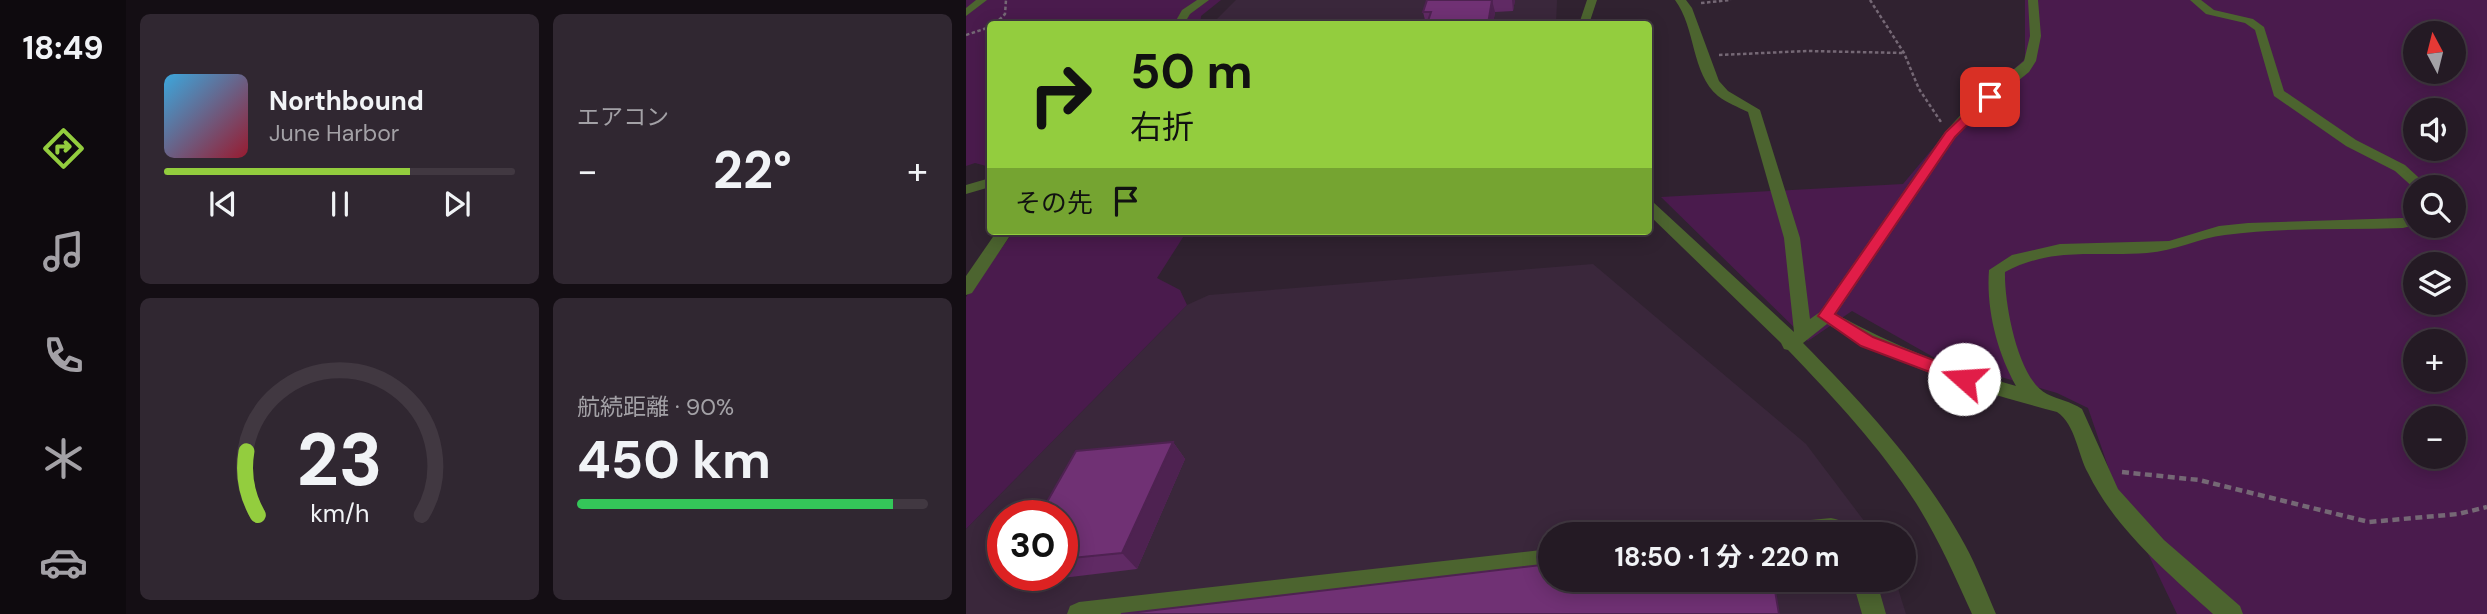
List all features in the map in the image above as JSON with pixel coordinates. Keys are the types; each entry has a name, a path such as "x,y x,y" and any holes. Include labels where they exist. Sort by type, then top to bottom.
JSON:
{"street":[{"path":"966,13 982,0"},
{"path":"1180,21 1186,12 1204,0"},
{"path":"1585,21 1592,0"},
{"path":"1796,339 1826,316 1950,135 1972,111 2025,69 2032,60 2036,43 2033,0"},
{"path":"2195,0 2210,12 2249,21 2260,29 2278,93 2351,144 2407,175"},
{"path":"1683,2 1703,55 1720,90 1754,110 1792,239 1796,339"},
{"path":"966,190 987,183"},
{"path":"1652,209 1796,339 1882,438 1928,500 1969,573 1984,614"},
{"path":"2039,400 2023,382 2003,327 1995,283 1997,270 2017,257 2047,250 2082,247 2123,249 2171,246 2224,230 2403,223"},
{"path":"966,289 1002,235"},
{"path":"1826,316 1867,341 1942,372 2063,405 2075,414 2096,469 2110,495 2156,547 2231,614"},
{"path":"1079,614 1538,560"},
{"path":"1868,592 1874,614"}],"path":[{"path":"1000,21 1007,10 1006,0"},
{"path":"1683,2 1731,0"},
{"path":"1870,0 1903,53 1919,89 1950,135"},
{"path":"966,35 987,28"},
{"path":"1703,55 1807,51 1903,53"},
{"path":"2096,469 2199,480 2369,522 2458,514 2487,507"}],"shaded area":[{"path":"966,0 1221,0 1201,16 1200,21 987,21 987,166 975,163 966,166"},
{"path":"1236,0 1557,0 1556,21 1215,21"},
{"path":"2025,0 2487,0 2487,614 2177,614 2113,481 2088,408 2057,393 1935,358 1852,311 1808,341 1661,197 1903,184 1954,123 2025,59"},
{"path":"1011,235 1184,235 1157,278 1180,290 1187,305 995,500 987,500 987,508 966,529 966,297"},
{"path":"1593,264 1806,444 1865,522 1538,522 1538,592 1899,592 1906,614 966,614 966,529 987,508 987,591 1078,591 1078,500 995,500 1187,305 1209,295"}],"building":[{"path":"1427,0 1492,0 1488,21 1428,21 1431,12 1423,12"},
{"path":"1173,442 1122,553 1078,557 1078,500 1048,500 1076,451"},
{"path":"1538,565 1538,592 1775,592 1779,614 1121,614"}],"route":[{"path":"1964,379 1867,341 1826,316 1950,135 1972,111 1990,97"}]}
